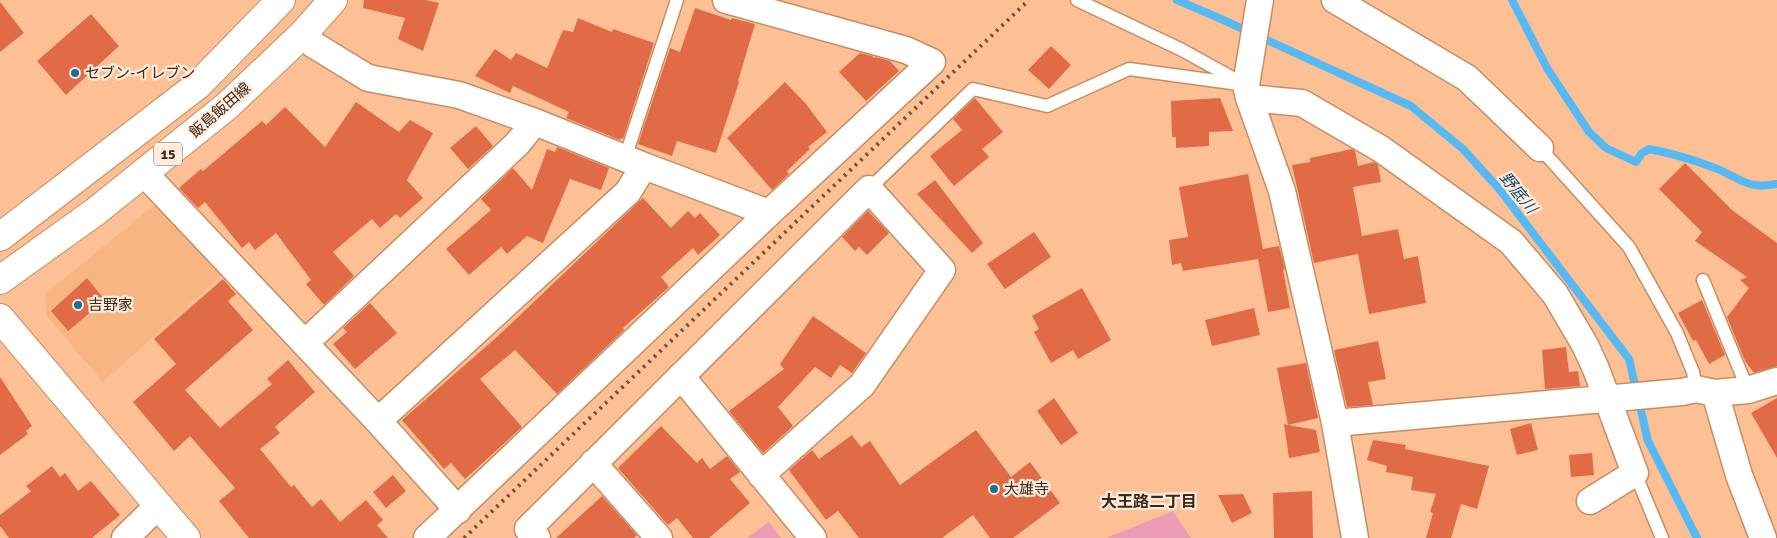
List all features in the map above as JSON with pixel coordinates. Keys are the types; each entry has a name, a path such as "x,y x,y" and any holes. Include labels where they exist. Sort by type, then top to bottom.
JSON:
{"main road":[{"name":"15","path":"0,237 198,85 281,0"},
{"name":"飯島飯田線","path":"0,280 95,212 227,106 303,34 328,6"},
{"path":"0,318 186,538"}],"street":[{"path":"427,538 769,213 932,62 906,50 754,4 726,0"},
{"path":"1260,0 1248,83 1282,191 1335,423 1355,538"},
{"path":"1335,0 1467,78 1540,148"},
{"path":"303,34 314,45 368,78 459,95 535,122 769,213"},
{"path":"1248,83 1302,103 1381,149 1510,242 1554,294 1585,345 1596,369 1613,397 1635,473 1590,501"},
{"path":"305,343 517,144 535,122"},
{"path":"378,421 628,192 635,162"},
{"path":"144,173 378,421 458,510"},
{"path":"536,538 528,529 869,189 942,270 862,385 762,475"},
{"path":"680,376 812,538"},
{"path":"1335,423 1613,397 1698,391 1748,390 1777,381"},
{"path":"1698,391 1739,475 1763,538"},
{"path":"593,463 660,538"},
{"path":"125,538 158,506"}],"lane":[{"path":"635,162 677,0"},
{"path":"1077,0 1248,83"},
{"path":"869,189 973,89 1047,106 1129,69 1248,83"},
{"path":"1540,148 1629,247 1677,333 1693,372 1698,391"},
{"path":"1703,280 1748,390"},
{"path":"1635,473 1662,538"}],"shaded area":[{"path":"156,204 222,275 103,382 47,316 45,294"},
{"path":"1173,511 1191,538 1106,538"},
{"path":"769,522 781,538 747,538"}],"building":[{"path":"364,0 426,0 439,3 423,51 398,39 405,18 363,8"},
{"path":"0,2 24,33 0,52"},
{"path":"695,8 731,20 732,18 755,24 716,153 677,141 672,156 638,144 670,48 680,52"},
{"path":"91,14 119,46 66,95 37,61"},
{"path":"578,18 612,32 613,29 654,43 623,139 621,138 620,140 566,118 569,112 513,86 510,93 475,76 495,49 511,60 516,53 547,68 563,30 573,32"},
{"path":"1051,46 1071,65 1049,89 1028,70"},
{"path":"860,53 890,61 899,71 866,101 839,72"},
{"path":"785,82 806,104 827,132 808,147 810,149 787,171 789,174 772,190 727,138"},
{"path":"975,98 1003,132 982,149 989,157 954,186 930,156 962,130 953,119"},
{"path":"1220,98 1233,131 1209,132 1209,146 1176,148 1176,137 1172,137 1171,101"},
{"path":"356,102 399,132 410,120 433,133 407,180 423,198 400,218 396,214 380,228 372,219 333,252 354,276 324,305 306,284 311,280 276,233 255,250 249,242 242,248 205,202 198,208 179,188 201,169 203,171 262,121 266,125 285,107 325,147"},
{"path":"476,126 493,146 468,169 450,148"},
{"path":"557,147 609,168 601,190 570,179 543,243 527,236 507,254 501,247 469,275 446,249 491,210 481,199 513,168 532,190 547,149 555,152"},
{"path":"1352,149 1355,151 1358,166 1374,162 1378,165 1381,182 1353,187 1362,236 1398,229 1404,259 1418,256 1426,303 1369,314 1358,254 1314,263 1292,165 1310,162 1310,158"},
{"path":"1685,163 1732,210 1777,243 1777,366 1754,373 1745,361 1727,317 1749,288 1740,280 1747,277 1695,241 1702,232 1659,189"},
{"path":"1248,174 1263,249 1279,246 1285,269 1283,270 1290,308 1268,312 1258,259 1183,271 1181,263 1172,265 1169,240 1188,237 1179,187"},
{"path":"935,180 983,243 972,253 917,194"},
{"path":"643,198 671,228 688,211 695,218 700,213 720,235 698,255 693,248 661,277 669,287 623,328 624,330 557,394 515,350 480,379 522,427 465,479 451,463 444,469 402,420 498,336"},
{"path":"868,211 889,233 867,255 859,247 855,251 842,237"},
{"path":"1034,232 1051,257 1005,289 987,264"},
{"name":"吉野家","path":"87,278 105,300 68,331 51,311"},
{"path":"223,279 236,294 228,301 253,330 185,390 220,428 272,384 267,379 288,360 315,392 275,427 280,433 260,449 291,487 294,485 312,507 321,499 340,522 366,500 383,520 377,525 388,538 249,538 219,501 235,488 190,436 174,451 133,402 176,364 154,339"},
{"path":"1082,288 1111,340 1078,359 1073,350 1051,363 1034,332 1039,329 1032,316"},
{"path":"1702,300 1725,355 1709,364 1696,340 1693,341 1678,313"},
{"path":"370,303 397,333 355,369 333,344 347,332 343,328"},
{"path":"1254,308 1260,335 1212,346 1205,320"},
{"path":"813,316 866,353 852,373 840,365 831,378 815,367 778,407 793,426 763,453 729,411 784,369 780,364"},
{"path":"1378,341 1386,379 1368,382 1373,405 1347,407 1334,350"},
{"path":"1566,347 1569,372 1578,371 1580,386 1545,389 1542,350"},
{"path":"1306,363 1318,418 1288,425 1277,368"},
{"path":"0,377 32,426 26,431 28,434 0,455"},
{"path":"1054,398 1078,433 1061,445 1037,411"},
{"path":"1777,398 1777,458 1751,413"},
{"path":"1531,423 1538,450 1517,455 1510,429"},
{"path":"1284,424 1316,430 1320,452 1289,458"},
{"path":"661,426 697,463 702,458 710,469 727,456 740,472 730,479 750,503 709,538 693,538 677,518 668,525 618,468"},
{"path":"976,430 1011,477 1030,462 1060,503 1013,538 990,538 973,515 942,538 859,538 838,511 826,520 789,470 812,450 819,459 852,435 861,447 870,441 900,485"},
{"path":"1373,440 1406,445 1405,449 1489,466 1477,509 1461,504 1451,538 1426,538 1433,513 1430,512 1436,494 1411,490 1413,477 1386,472 1387,466 1367,460"},
{"path":"1592,453 1594,475 1571,477 1569,455"},
{"path":"52,466 60,477 65,473 78,491 91,481 120,515 92,538 9,538 0,526 0,515 31,491 26,486"},
{"path":"393,475 406,491 386,508 373,492"},
{"path":"1312,491 1313,538 1274,538 1273,493"},
{"path":"1243,494 1252,513 1232,523 1218,495"},
{"path":"602,496 637,535 634,538 556,538"}],"waterway":[{"name":"野底川","path":"1177,0 1411,106 1463,149 1500,190 1629,359 1648,441 1697,538"},
{"path":"1512,0 1547,68 1589,132 1606,148 1636,162 1642,153 1649,149 1707,165 1751,184 1777,184"}],"railway":[{"path":"464,538 1029,0"}],"place":[{"name":"セブン-イレブン","path":"75,73"},
{"name":"吉野家","path":"78,305"},
{"name":"大雄寺","path":"994,489"}],"district":[{"name":"大王路二丁目","path":"1149,502"}]}
